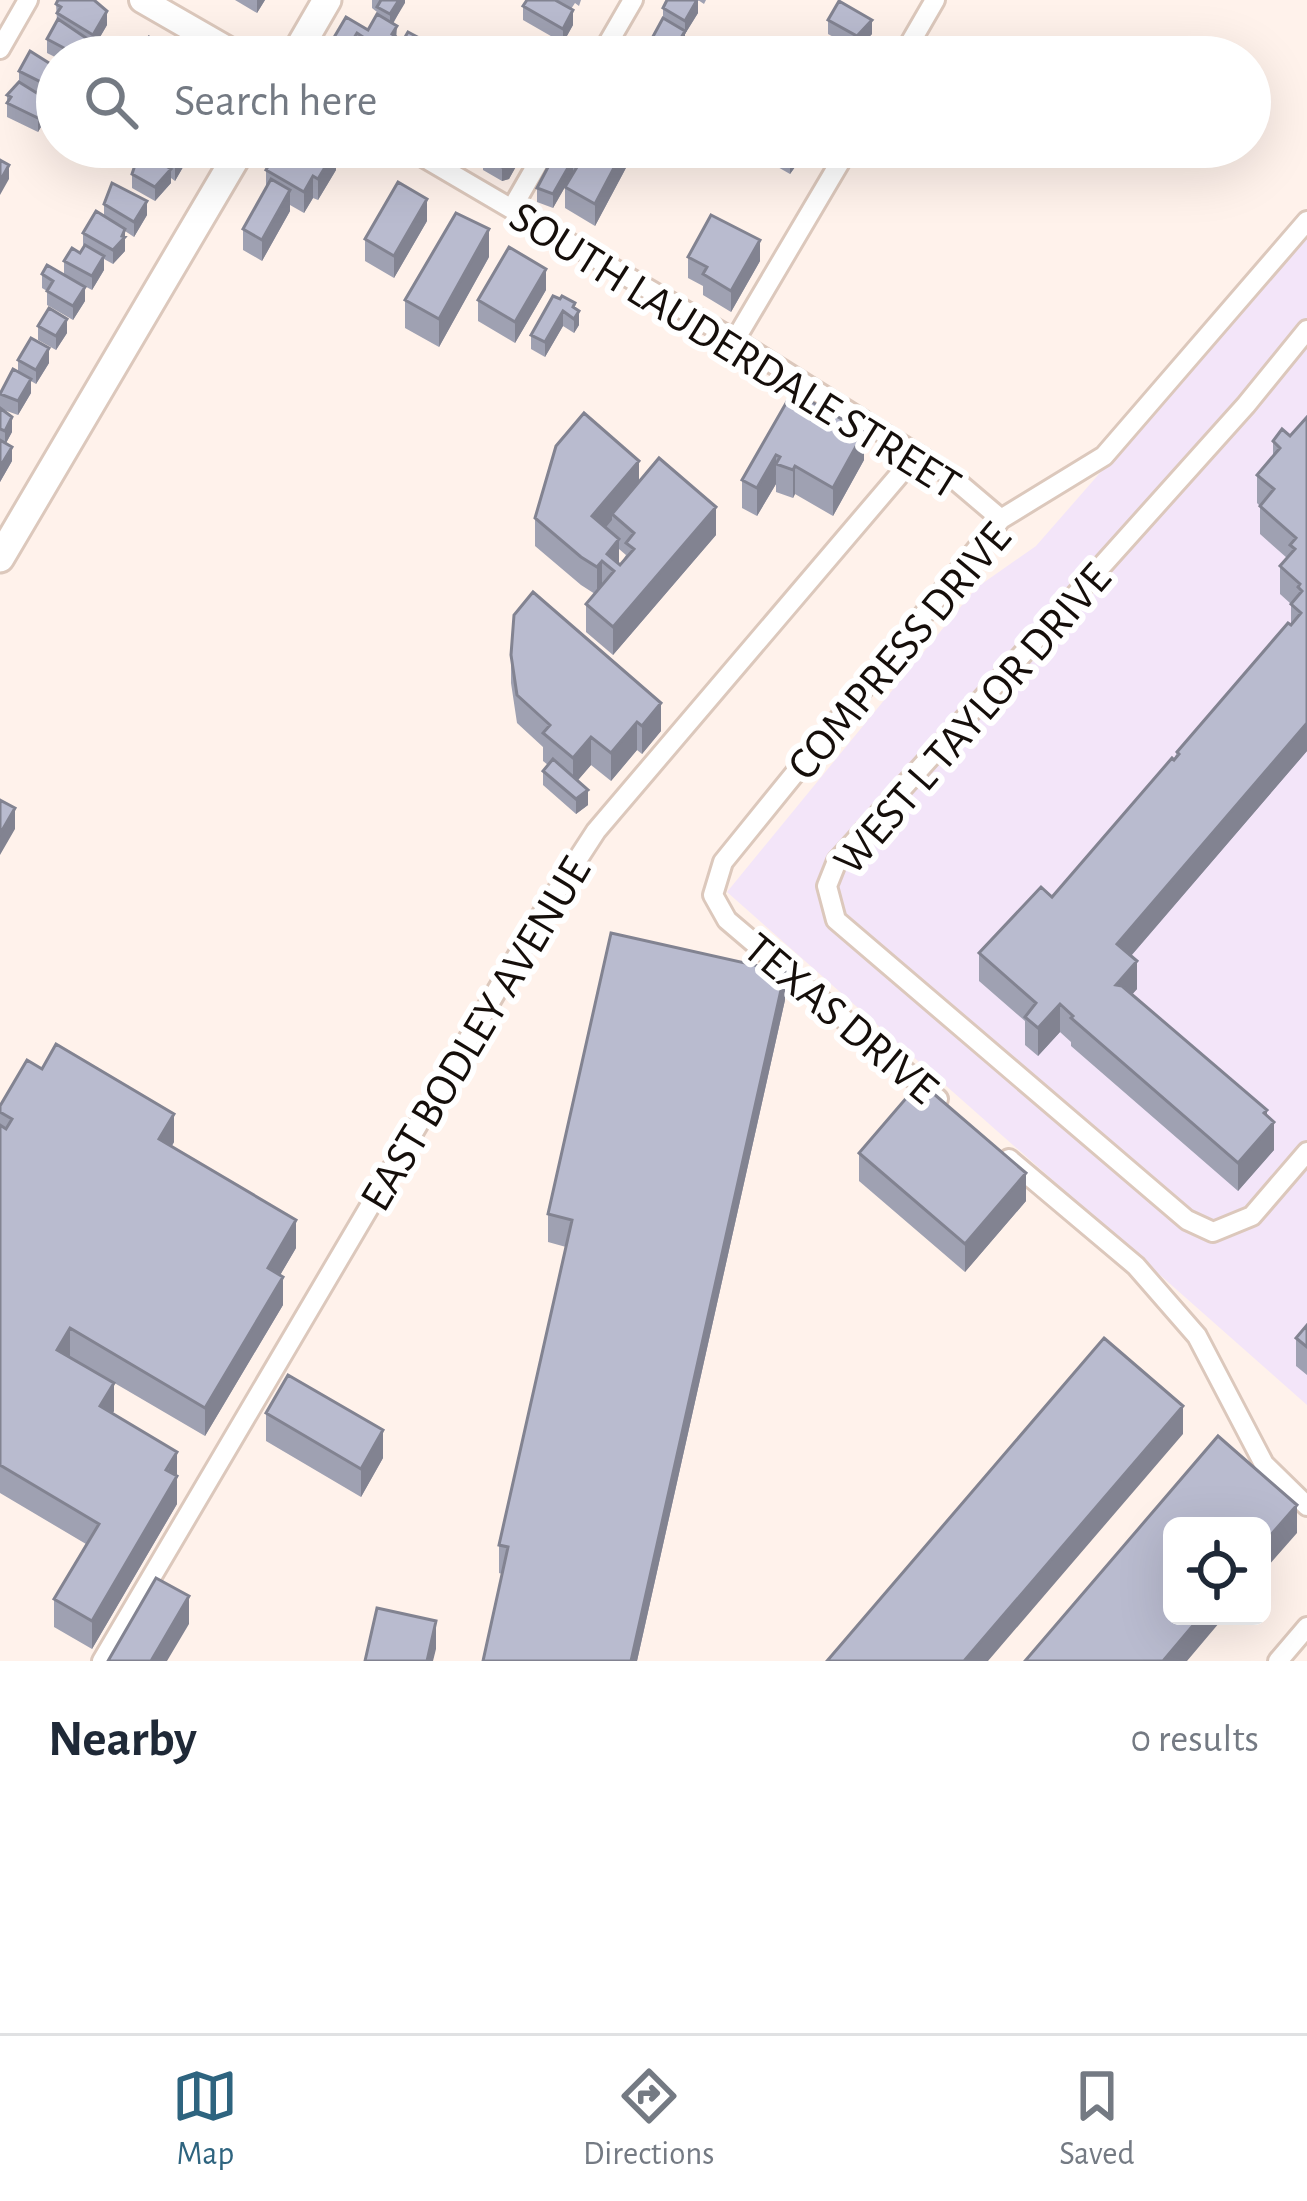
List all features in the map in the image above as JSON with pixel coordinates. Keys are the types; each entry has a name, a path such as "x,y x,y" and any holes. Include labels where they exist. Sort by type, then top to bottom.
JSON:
{"main road":[{"path":"306,36 327,0"},
{"path":"0,558 230,168"}],"street":[{"path":"0,49 28,0"},
{"path":"142,0 205,36"},
{"path":"612,36 633,0"},
{"path":"914,36 935,0"},
{"name":"SOUTH LAUDERDALE STREET","path":"442,168 735,340 917,454 1001,519"},
{"path":"512,208 535,168"},
{"path":"735,340 837,168"},
{"name":"COMPRESS DRIVE","path":"712,895 722,862 1001,519 1104,455 1307,221"},
{"name":"WEST L TAYLOR DRIVE","path":"1307,330 1246,406 837,861 827,886 836,920 1187,1220 1214,1232 1252,1216 1307,1152"},
{"name":"EAST BODLEY AVENUE","path":"102,1661 542,914 596,831 917,454"},
{"name":"TEXAS DRIVE","path":"712,895 727,920 954,1113"},
{"path":"990,1143 1136,1266 1196,1336 1264,1464 1307,1506"},
{"path":"1278,1661 1307,1627"}],"shaded area":[{"path":"1307,236 1307,1405 727,892 976,588 1036,546"}],"building":[{"path":"58,0 94,0 107,11 93,35 57,13"},
{"path":"381,0 399,0 390,14 377,7"},
{"path":"527,0 555,0 573,10 563,29 523,6"},
{"path":"667,0 697,0 685,21 663,8"},
{"path":"839,1 872,20 857,36 828,20"},
{"path":"377,14 397,26 395,36 335,36 346,17 368,30"},
{"path":"663,18 685,31 682,36 653,36"},
{"path":"58,19 83,36 49,36"},
{"path":"30,51 36,55 36,80 19,71"},
{"path":"19,82 36,93 36,117 7,103 11,97 7,95"},
{"path":"0,160 9,165 0,181"},
{"path":"134,168 171,169 155,187 132,174"},
{"path":"267,168 325,168 304,192"},
{"path":"548,168 568,168 553,194 537,188"},
{"path":"576,168 614,168 595,204 565,187"},
{"path":"271,179 290,190 262,240 243,229"},
{"path":"398,182 427,199 394,256 365,239"},
{"path":"112,183 147,201 134,222 104,204"},
{"path":"96,211 125,229 125,237 113,250 83,233"},
{"path":"456,213 489,229 439,319 405,300"},
{"path":"711,215 760,240 731,291 703,274 707,267 688,257"},
{"path":"85,245 104,256 92,276 64,261 72,248 80,253"},
{"path":"509,247 546,269 515,322 478,300"},
{"path":"47,265 85,287 73,306 47,291 53,281 42,274"},
{"path":"553,296 575,303 579,311 574,319 563,311 545,342 531,335"},
{"path":"49,308 67,319 56,336 38,326"},
{"path":"31,338 49,348 36,370 18,360"},
{"path":"13,369 31,379 18,401 0,394"},
{"path":"793,391 864,432 833,488 795,466 793,470 776,464 780,457 776,455 757,488 742,480"},
{"path":"0,408 12,417 5,431 0,429"},
{"path":"584,413 639,461 592,516 619,539 607,554 620,565 634,549 626,543 634,533 612,514 659,458 716,507 613,627 586,604 614,571 602,561 597,567 581,557 535,518 556,446"},
{"path":"1307,417 1307,723 1117,944 1137,961 1116,985 1267,1110 1264,1113 1274,1122 1238,1163 1060,1004 1038,1028 1025,1017 1036,1003 979,953 1041,887 1052,897 1301,613 1291,604 1302,591 1300,584 1280,566 1295,549 1290,545 1296,538 1260,506 1274,489 1257,475 1280,448 1273,441 1282,429 1290,436"},
{"path":"0,440 12,447 0,467"},
{"path":"533,592 661,703 611,753 591,737 573,758 543,733 550,725 517,695 511,655 514,615"},
{"path":"553,759 588,790 576,799 543,771"},
{"path":"0,800 15,808 0,834"},
{"path":"611,933 785,972 631,1661 483,1661 508,1547 499,1545 572,1220 548,1214"},
{"path":"56,1044 174,1114 159,1139 296,1220 268,1268 283,1277 205,1408 70,1328 57,1350 114,1383 100,1406 177,1452 166,1470 177,1476 92,1621 54,1599 99,1524 0,1465 0,1125 6,1129 12,1119 0,1112 0,1106 27,1060 42,1069"},
{"path":"920,1082 1026,1173 965,1244 859,1153"},
{"path":"1307,1325 1307,1347 1296,1338"},
{"path":"1104,1338 1183,1406 964,1661 827,1661"},
{"path":"288,1375 383,1430 361,1469 266,1413"},
{"path":"1218,1436 1297,1505 1271,1535 1271,1517 1163,1517 1163,1625 1193,1625 1163,1661 1025,1661"},
{"path":"156,1578 189,1596 151,1661 108,1661"},
{"path":"377,1608 436,1621 427,1661 365,1661"}]}
